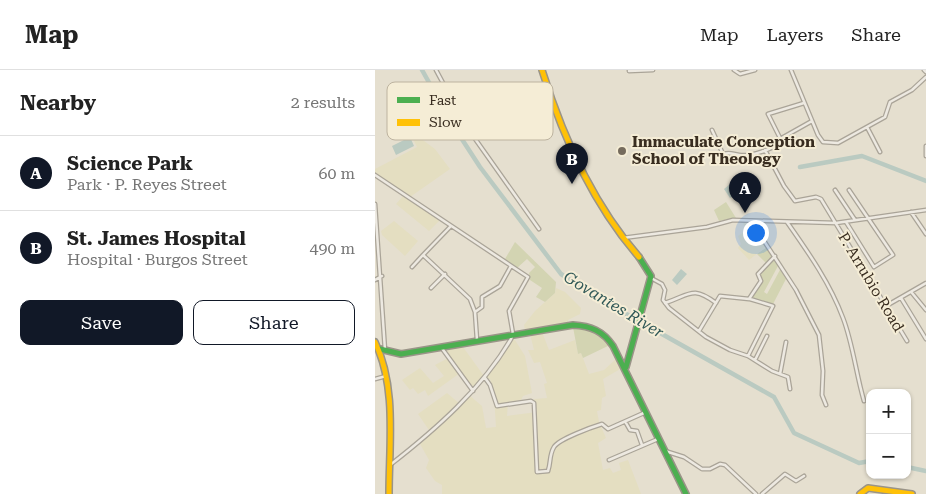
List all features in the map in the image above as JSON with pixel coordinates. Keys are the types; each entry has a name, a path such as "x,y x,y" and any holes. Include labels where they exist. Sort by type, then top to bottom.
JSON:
{"main road":[{"path":"542,70 546,82"},
{"path":"553,107 567,142 621,239 649,271 651,278 625,369"},
{"path":"375,342 383,350 401,354 513,334 585,325 599,329 604,333 625,369 686,494"},
{"path":"383,350 386,376 389,494"},
{"path":"617,354 628,354"},
{"path":"860,494 868,488 912,494"}],"street":[{"path":"436,70 442,82"},
{"path":"629,71 653,70"},
{"path":"734,70 740,74 755,70"},
{"path":"791,70 811,121 824,143 838,143 886,116 890,102 912,90 926,77"},
{"path":"712,130 723,154 731,152 746,155 765,150 781,143 768,114 804,103"},
{"path":"780,139 811,121"},
{"path":"867,127 880,152"},
{"path":"476,140 539,228"},
{"path":"926,146 926,156"},
{"name":"P. Arrubio Road","path":"765,150 784,186 795,201 819,198 907,341"},
{"path":"375,176 528,278 509,312 513,334 485,378 411,450 388,467"},
{"path":"835,190 856,221"},
{"path":"846,222 875,267 893,255 849,190"},
{"path":"375,204 382,276 383,350"},
{"path":"621,239 707,227 729,220 836,223 926,210"},
{"path":"911,212 926,234"},
{"path":"751,221 775,256 819,337 822,395 826,405"},
{"path":"787,222 823,276 835,298 846,327 864,401"},
{"path":"412,267 450,227"},
{"path":"423,255 470,299 475,312 477,340"},
{"path":"749,299 761,280 758,274 775,256"},
{"path":"475,312 482,307 482,297 500,286 511,266"},
{"path":"431,288 445,274"},
{"path":"375,280 382,276"},
{"path":"651,278 659,281 664,286 665,303 699,331 730,350 748,356 789,377 790,389"},
{"path":"886,306 926,283"},
{"path":"665,303 696,292 702,293 716,303"},
{"path":"912,292 926,310"},
{"path":"699,331 722,295 749,299 773,306 748,356"},
{"path":"901,298 926,339"},
{"path":"755,360 767,336"},
{"path":"780,374 786,342"},
{"path":"440,346 473,391"},
{"path":"375,379 386,376"},
{"path":"485,378 490,385 497,406 531,401 534,403 537,472 548,470 550,456 554,447 573,436 601,424 608,429 646,412"},
{"path":"626,422 630,430 636,430 642,445"},
{"path":"609,460 659,439"},
{"path":"665,451 684,457 702,469 709,469 720,464 725,465 756,494"},
{"path":"762,494 785,475 796,481 804,476"}],"shaded area":[{"path":"404,140 411,140 414,146 396,155 392,146"},
{"path":"414,140 423,140 435,149 450,169 410,197 441,219 429,231 396,204 404,195 375,174 375,169 417,147"},
{"path":"735,180 744,190 730,198 724,189"},
{"path":"394,221 418,241 405,256 382,235 381,231"},
{"path":"743,223 752,224 767,246 749,260 738,248 741,244 738,236 747,230"},
{"path":"681,269 687,274 677,285 672,280"},
{"path":"556,288 565,292 581,308 580,314 568,320 568,323 525,330 524,325 535,311 555,293"},
{"path":"542,332 549,350 575,340 578,354 581,353 589,374 604,370 617,358 622,368 603,379 606,396 602,398 601,410 597,411 599,422 606,438 598,443 603,470 610,468 613,473 621,470 619,463 628,460 641,494 442,494 442,485 435,481 426,468 429,460 420,444 431,433 418,414 447,393 460,404 469,395 482,406 486,428 496,427 494,396 490,379 483,378 473,389 460,373 428,396 425,390 418,394 413,388 410,390 402,380 420,368 433,383 444,376 435,365 450,357 445,349 463,347 484,376 488,376 512,340 515,340 525,356 532,393 523,396 521,400 508,402 507,416 537,412 534,399 547,398 544,384 547,383 540,362 534,363 528,350 534,350 530,334"}],"green space":[{"path":"726,202 736,218 719,221 714,210"},
{"path":"515,242 556,282 555,293 545,302 536,297 542,288 530,280 529,273 535,267 527,259 517,268 505,259"},
{"path":"767,247 773,256 766,263 757,254"},
{"path":"775,258 779,264 764,292 767,294 781,268 787,277 773,304 752,298 763,279 759,276 760,273"},
{"path":"573,327 596,329 610,345 583,358 581,353 578,354"}],"waterway":[{"name":"Govantes River","path":"422,70 429,82"},
{"name":"Govantes River","path":"462,140 480,167 561,274 596,297 774,397 794,433 859,463 866,462"},
{"path":"800,167 862,156 926,181"},
{"name":"Govantes River","path":"911,468 926,471"}],"traffic: fast":[{"path":"626,367 651,276 639,257"},
{"path":"380,349 401,354 573,325 596,330 613,346 686,494"}],"traffic: slow":[{"path":"542,70 546,82"},
{"path":"553,103 570,145 593,192 607,215 639,257"},
{"path":"375,342 382,359 389,397 389,494"},
{"path":"860,494 868,488 912,494"}],"place":[{"name":"Immaculate Conception School of Theology","path":"622,151"},
{"name":"St. James Hospital","path":"572,184"},
{"name":"Science Park","path":"745,213"}]}
